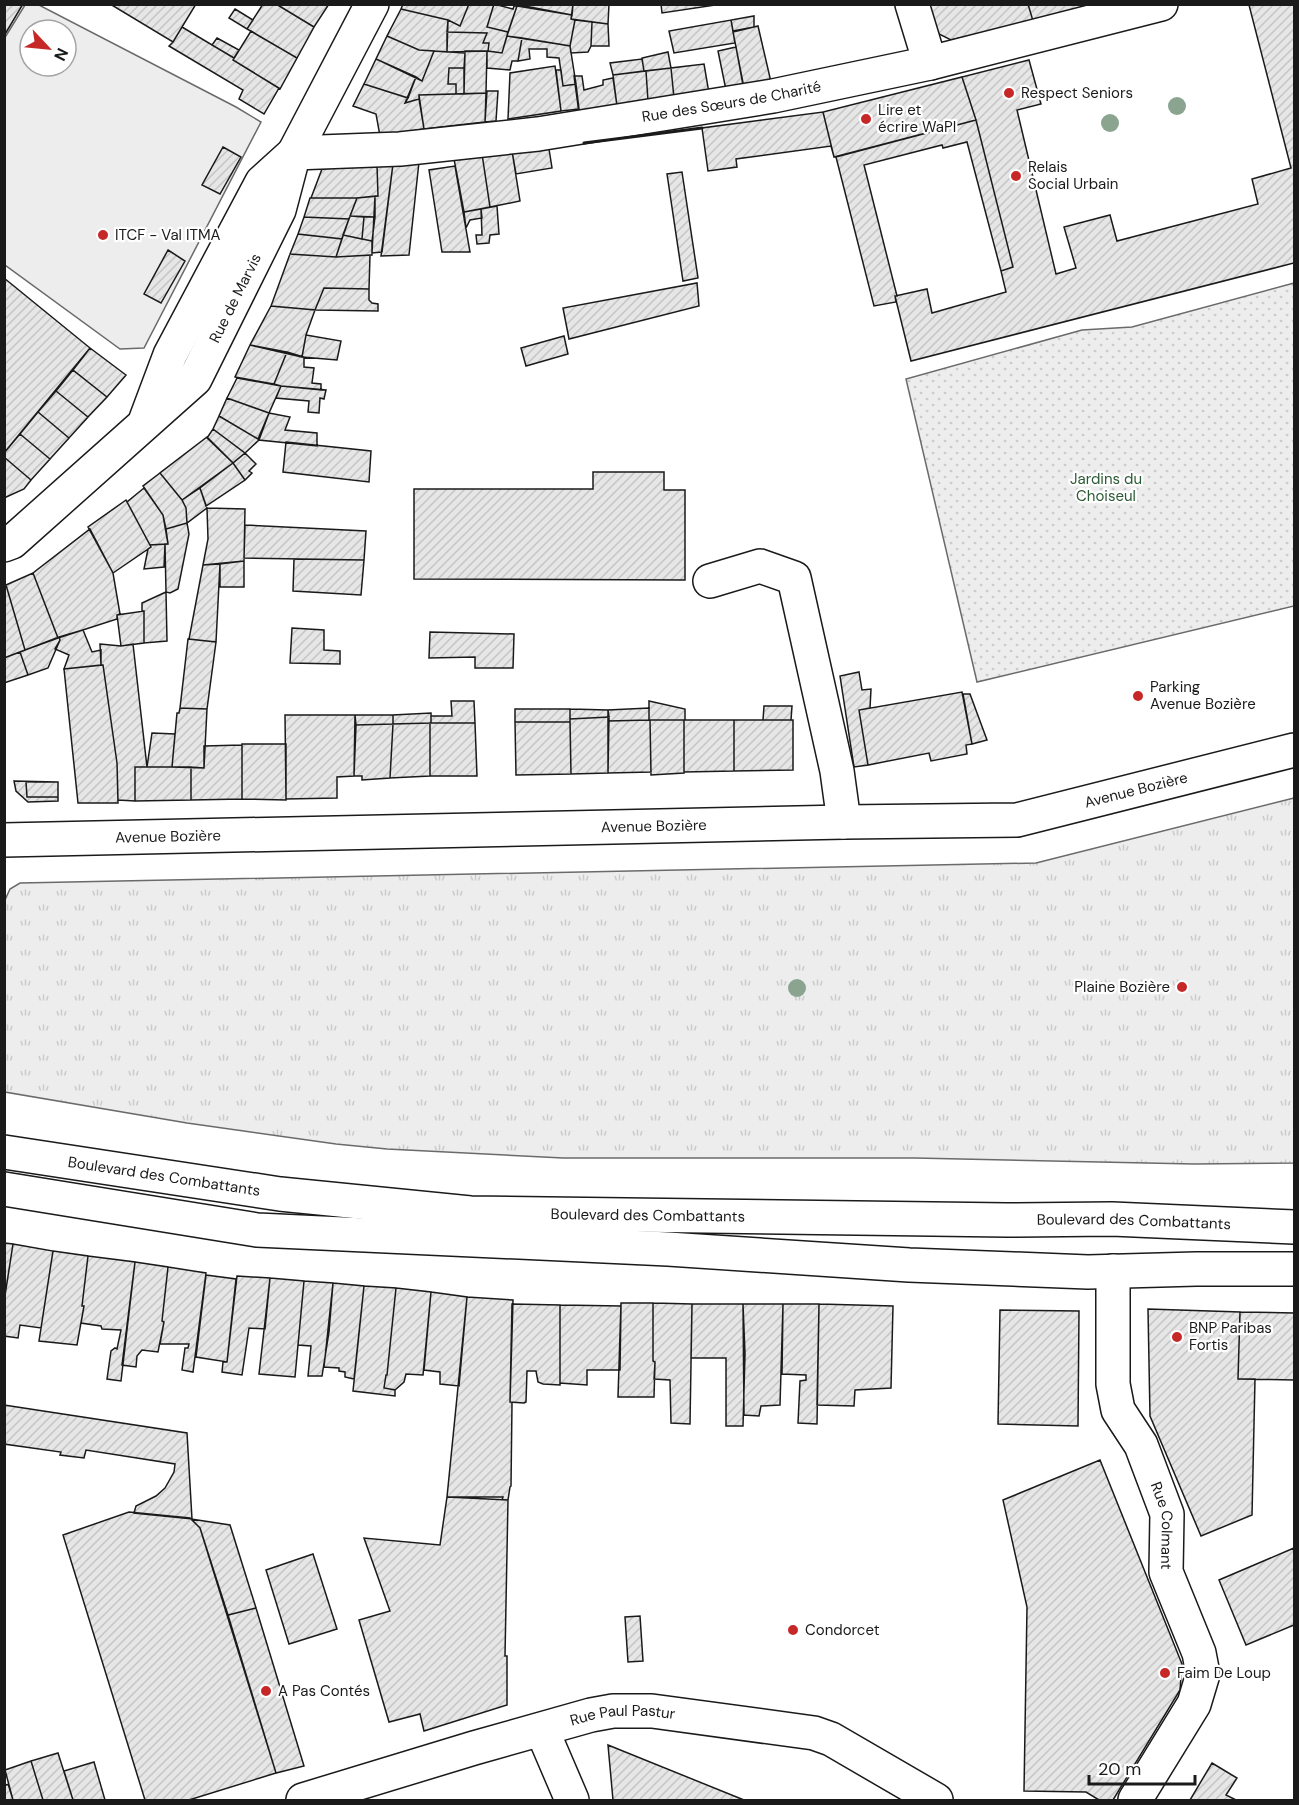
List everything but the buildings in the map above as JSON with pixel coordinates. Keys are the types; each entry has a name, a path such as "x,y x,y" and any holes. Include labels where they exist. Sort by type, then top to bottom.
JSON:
{"street":[{"name":"Rue de Marvis","path":"4,545 12,542 145,423 170,355 262,182 294,153 372,4"},
{"path":"912,4 930,63"},
{"name":"Rue des Sœurs de Charité","path":"294,153 400,149 538,134 773,96 930,63 1161,4"},
{"path":"710,581 760,566 794,578 837,771 844,822"},
{"name":"Avenue Bozière","path":"4,840 1017,820 1294,750"},
{"name":"Boulevard des Combattants","path":"4,1152 280,1194 470,1213 1007,1220 1112,1219 1294,1227"},
{"name":"Boulevard des Combattants","path":"4,1189 257,1230 1088,1272 1294,1269"},
{"name":"Rue Colmant","path":"1113,1271 1113,1384 1118,1410 1141,1444 1167,1514 1166,1572 1199,1653 1203,1674 1194,1704 1134,1800"},
{"name":"Rue Paul Pastur","path":"303,1800 474,1748 613,1711 652,1711 814,1733 831,1739 936,1800"},
{"path":"542,1730 572,1800"}],"green space":[{"name":"ITCF - Val ITMA","path":"25,5 39,5 64,18 18,18 18,78 78,78 78,25 261,122 144,348 120,349 5,265 4,39"},
{"name":"Jardins du Choiseul","path":"1294,283 1294,606 977,682 906,379 1082,330 1132,327"},
{"path":"1294,798 1294,1163 1194,1164 915,1158 563,1158 387,1149 187,1123 5,1092 5,900 10,889 20,883 1036,863"}],"wall":[{"path":"584,143 702,128"}],"place":[{"name":"Respect Seniors","path":"1009,93"},
{"name":"Lire et écrire WaPI","path":"866,119"},
{"name":"Relais Social Urbain","path":"1016,176"},
{"name":"ITCF - Val ITMA","path":"103,235"},
{"name":"Parking Avenue Bozière","path":"1138,696"},
{"name":"Plaine Bozière","path":"1182,987"},
{"name":"BNP Paribas Fortis","path":"1177,1337"},
{"name":"Condorcet","path":"793,1630"},
{"name":"Faim De Loup","path":"1165,1673"},
{"name":"A Pas Contés","path":"266,1691"}]}
